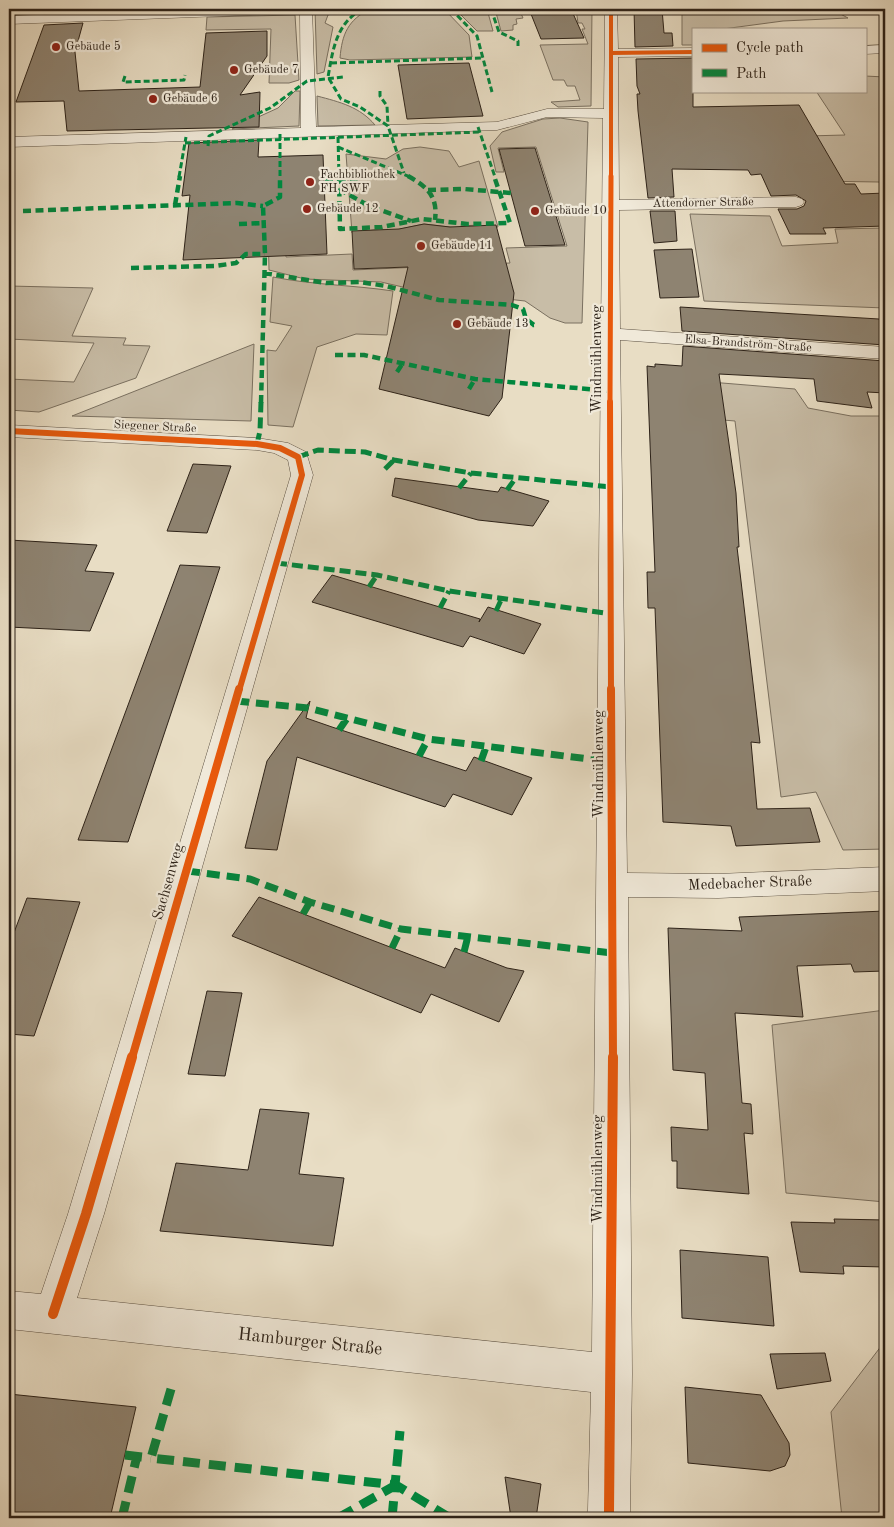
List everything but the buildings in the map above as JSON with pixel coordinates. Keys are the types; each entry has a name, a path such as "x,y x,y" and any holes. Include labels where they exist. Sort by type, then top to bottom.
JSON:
{"street":[{"path":"9,20 306,9 309,133"},
{"name":"Windmühlenweg","path":"606,1518 609,1512 612,1374 614,885 610,204 611,9"},
{"path":"866,50 885,49"},
{"path":"611,53 692,52"},
{"path":"9,142 497,126 547,113 611,114"},
{"name":"Attendorner Straße","path":"610,204 796,202"},
{"name":"Elsa-Brandström-Straße","path":"611,334 885,354"},
{"name":"Siegener Straße","path":"9,431 257,444 280,448 298,457"},
{"name":"Sachsenweg","path":"53,1314 86,1214 302,476 298,457"},
{"name":"Medebacher Straße","path":"614,885 718,886 885,879"},
{"name":"Hamburger Straße","path":"9,1310 612,1374"}],"shaded area":[{"path":"315,9 337,9 328,15 325,23 333,27 324,72 317,74"},
{"path":"370,9 444,9 469,35 472,57 350,60 340,58 342,42 351,23 362,13"},
{"path":"455,9 487,9 493,31 477,31"},
{"path":"495,9 519,9 523,18 516,19 517,24 513,25 513,30 501,31"},
{"path":"576,9 592,9 591,106 558,107 551,102 580,100 575,86 567,86 564,80 553,80 540,45 588,44 582,29 585,29 582,23 578,23"},
{"path":"682,9 831,9 848,18 783,21 730,28 692,28 692,45 682,45"},
{"path":"295,15 299,80 289,83 269,83 271,29 206,30 207,17"},
{"path":"866,76 885,77 885,191 879,182 812,181 768,137 845,135 817,92 866,92"},
{"path":"295,91 300,91 299,126 232,129 278,108"},
{"path":"317,96 356,109 375,125 318,126"},
{"path":"560,118 588,122 582,323 565,323 550,318 525,301 407,288 381,282 305,279 269,270 268,226 285,204 286,257 352,254 353,270 510,263 506,248 567,246 536,147 498,148 504,172 496,172 490,146 502,132 543,119"},
{"path":"420,147 449,151 459,167 479,161 498,227 478,228 478,225 461,226 458,228 424,224 391,231 380,229 352,233 346,154 386,159 403,149"},
{"path":"690,214 770,216 782,246 838,243 835,229 885,228 885,308 704,301"},
{"path":"273,277 393,291 387,335 356,334 317,347 293,427 268,425 267,350 276,351 292,326 270,322"},
{"path":"9,286 93,288 72,336 126,338 123,345 150,346 136,378 39,412 9,410 9,379 74,382 94,343 9,339"},
{"path":"254,344 251,421 72,416"},
{"path":"710,382 795,389 808,408 851,416 885,416 885,849 843,850 816,792 781,797 735,421 711,419"},
{"path":"885,1010 885,1202 786,1193 772,1025"},
{"path":"885,1341 885,1518 842,1518 831,1412"}],"marked path":[{"path":"362,9 346,21 340,29 336,38 328,77 341,99 360,107 388,126 404,173"},
{"path":"451,9 477,36 492,92"},
{"path":"491,9 499,32 518,41 518,46"},
{"path":"331,63 482,58"},
{"path":"125,76 123,82 184,80 185,75"},
{"path":"208,146 209,136 270,108 307,81 343,77"},
{"path":"380,91 380,96 387,106 388,126"},
{"path":"338,137 340,229 382,227 422,219 467,224 510,223 478,127"},
{"path":"185,143 480,132"},
{"path":"257,444 260,431 265,254 263,206 280,197 280,134"},
{"path":"175,205 186,137"},
{"path":"338,147 396,170 424,187 433,197 437,208 435,220"},
{"path":"325,181 375,178 383,176 392,169"},
{"path":"339,189 369,206 411,221"},
{"path":"428,190 464,189 511,193"},
{"path":"23,211 237,203 263,206"},
{"path":"239,224 263,223"},
{"path":"131,268 215,266 236,263 246,254 265,254"},
{"path":"264,273 326,283 360,282 386,286 439,300 512,305 523,309 526,319 534,325"},
{"path":"520,326 534,325"},
{"path":"335,355 364,355 475,379 610,391"},
{"path":"397,372 403,363"},
{"path":"469,389 475,379"},
{"path":"298,457 318,450 365,452 394,460 471,473 611,487"},
{"path":"385,469 394,460"},
{"path":"459,488 471,473"},
{"path":"507,490 515,479"},
{"path":"276,563 377,575 449,591 612,614"},
{"path":"369,587 377,575"},
{"path":"440,608 449,591"},
{"path":"496,611 502,598"},
{"path":"236,701 308,708 428,739 613,762"},
{"path":"339,730 348,717"},
{"path":"419,756 428,739"},
{"path":"481,761 486,747"},
{"path":"187,871 250,879 310,902 401,929 613,953"},
{"path":"303,914 310,902"},
{"path":"392,948 401,929"},
{"path":"464,952 468,936"},
{"path":"171,1389 151,1458 396,1485 450,1518"},
{"path":"392,1518 400,1431"},
{"path":"125,1455 151,1458"},
{"path":"122,1518 137,1456"},
{"path":"338,1518 396,1485"}],"cycle path":[{"path":"606,1518 609,1513 613,1237 610,409 611,9"},
{"path":"611,53 692,52"},
{"path":"9,431 257,444 280,448 298,457 302,475 86,1214 53,1314"}],"place":[{"name":"Gebäude 5","path":"56,47"},
{"name":"Gebäude 7","path":"234,70"},
{"name":"Gebäude 6","path":"153,99"},
{"name":"Fachbibliothek FH SWF","path":"310,182"},
{"name":"Gebäude 12","path":"307,209"},
{"name":"Gebäude 10","path":"535,211"},
{"name":"Gebäude 11","path":"421,246"},
{"name":"Gebäude 13","path":"457,324"}]}
